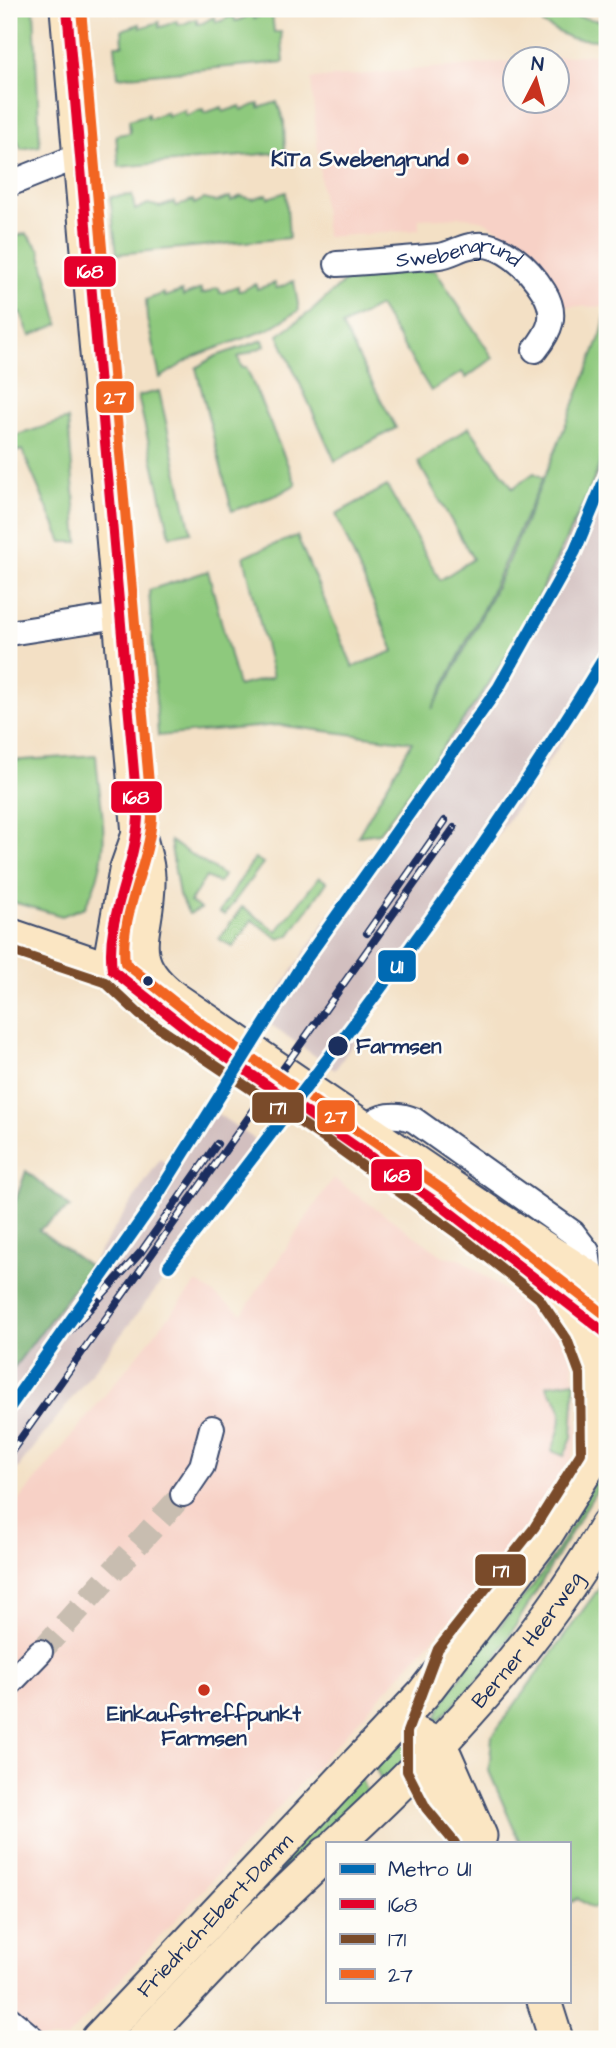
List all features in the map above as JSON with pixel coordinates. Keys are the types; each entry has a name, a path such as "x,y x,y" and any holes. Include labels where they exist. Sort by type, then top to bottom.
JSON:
{"main road":[{"path":"67,9 139,834 148,873 121,955 148,1003 599,1284"},
{"path":"9,935 67,953 121,955 158,987 363,1138 607,1334"},
{"path":"549,1288 579,1332 594,1371 601,1447"},
{"name":"Berner Heerweg","path":"417,1745 450,1656 545,1536 601,1447"},
{"name":"Berner Heerweg","path":"417,1745 555,1603 607,1525"},
{"path":"339,1842 417,1745"},
{"path":"417,1745 438,1800 471,1842"},
{"path":"417,1745 456,1777 483,1842"},
{"name":"Friedrich-Ebert-Damm","path":"98,2039 417,1745"},
{"name":"Friedrich-Ebert-Damm","path":"143,2039 241,1935 326,1854"},
{"path":"544,2002 556,2039"}],"street":[{"path":"9,184 79,156"},
{"name":"Swebengrund","path":"337,264 444,256 473,245 498,249 520,262 548,300 552,317 549,332 534,350"},
{"path":"15,632 119,616"},
{"path":"183,1494 202,1466 212,1427"},
{"path":"9,1684 40,1652"},
{"path":"9,2019 33,2039"}],"shaded area":[{"name":"KiTa Swebengrund","path":"607,53 605,307 561,306 557,286 535,254 484,221 465,217 419,219 419,230 326,237 311,79 500,62 500,116 570,116 570,56"},
{"path":"607,445 607,677 335,1070 261,1018 378,841 480,697 523,629 590,489"},
{"path":"203,1104 266,1147 9,1480 9,1374 74,1290 160,1159 166,1163"},
{"name":"Einkaufstreffpunkt Farmsen","path":"333,1178 443,1256 460,1259 559,1328 571,1353 575,1381 578,1436 572,1458 501,1565 66,2039 9,2039 9,1513 197,1282 242,1314"}],"green space":[{"path":"9,9 34,9 40,146 21,149 9,122"},
{"path":"542,9 561,9 562,14 607,22 607,41 570,38 543,24"},
{"path":"264,13 272,13 274,32 281,32 284,62 118,77 115,45 123,45 122,30 159,22 159,27 175,21 181,25 197,19 197,24 200,24 215,17 216,22 234,16 235,21 253,14 254,19"},
{"path":"277,102 284,122 285,152 119,167 116,135 130,133 129,120 148,114 148,118 151,118 166,112 167,116 185,110 185,115 201,109 204,113 222,107 223,112 240,106 241,110 244,110 254,105 259,104 259,108"},
{"path":"286,192 289,238 117,254 110,197 132,195 135,210 148,204 160,207 174,202 175,206 178,206 193,200 194,204 204,199 216,202 230,197 231,201 241,196 253,199 267,194 268,198"},
{"path":"26,233 40,250 59,324 30,336 21,313 9,317 9,239"},
{"path":"435,270 493,358 466,378 462,372 431,391 379,306 342,326 396,428 335,461 278,335 313,310 351,275"},
{"path":"294,281 299,310 269,329 195,356 160,378 147,319 146,300 164,293 164,297 182,291 183,296 201,289 201,294 219,288 220,293 238,286 238,291 241,291 256,284 257,289 275,283 276,288 279,288"},
{"path":"607,308 607,445 590,489 523,629 480,697 379,833 358,836 412,742 277,725 158,736 149,590 208,571 238,686 273,677 244,556 297,536 353,667 394,651 336,514 387,486 440,580 473,559 418,462 469,427 513,488 534,473 543,478 485,605 432,709 481,618 524,524 564,428 602,332"},
{"path":"263,340 265,346 238,357 242,368 246,367 296,484 277,495 232,511 196,368 216,356"},
{"path":"159,391 191,532 170,536 138,396"},
{"path":"68,419 78,542 62,542 22,450 9,454 9,422 15,436"},
{"path":"96,755 104,831 103,849 95,886 85,907 62,916 9,901 9,761"},
{"path":"170,841 223,875 219,883 206,877 190,902 201,909 189,914 179,895"},
{"path":"255,858 263,863 224,915 219,912"},
{"path":"319,877 327,882 290,935 279,939 252,920 233,947 219,939 242,907 277,931"},
{"path":"26,1171 70,1207 39,1230 90,1267 9,1374 9,1219"},
{"path":"575,1381 572,1437 564,1456 552,1451 561,1412 547,1385"},
{"path":"607,1456 607,1470 602,1481 492,1665 435,1724 440,1709 465,1670 552,1558"},
{"path":"607,1577 607,1905 592,1908 578,1899 570,1903 570,1842 520,1842 489,1771 492,1736"},
{"path":"394,1745 413,1745 385,1786 373,1764"},
{"path":"360,1777 370,1800 129,2039 111,2039"}],"tunnel":[{"path":"40,1652 183,1494"}],"railway":[{"path":"367,933 445,821"},
{"path":"9,1455 454,828"},
{"path":"18,1396 65,1336 141,1252 217,1144"}],"metro line":[{"name":"U1","path":"9,1408 147,1212 301,966 499,687 575,551 607,474"},
{"name":"U1","path":"169,1266 397,966 505,812 607,653"}],"transit line":[{"name":"168","path":"67,9 138,818 132,856 116,913 111,951 112,970 193,1034 439,1204 607,1334"},
{"name":"27","path":"81,9 152,818 146,854 126,927 125,963 201,1023 448,1193 607,1316"},
{"name":"171","path":"9,950 105,982 140,1015 328,1141 463,1238 539,1298 567,1339 580,1374 581,1453 534,1528 438,1649 407,1732 407,1771 426,1808 454,1842"}],"place":[{"name":"KiTa Swebengrund","path":"463,159"},
{"name":"Farmsen","path":"338,1046"},
{"name":"Einkaufstreffpunkt Farmsen","path":"204,1690"}]}
